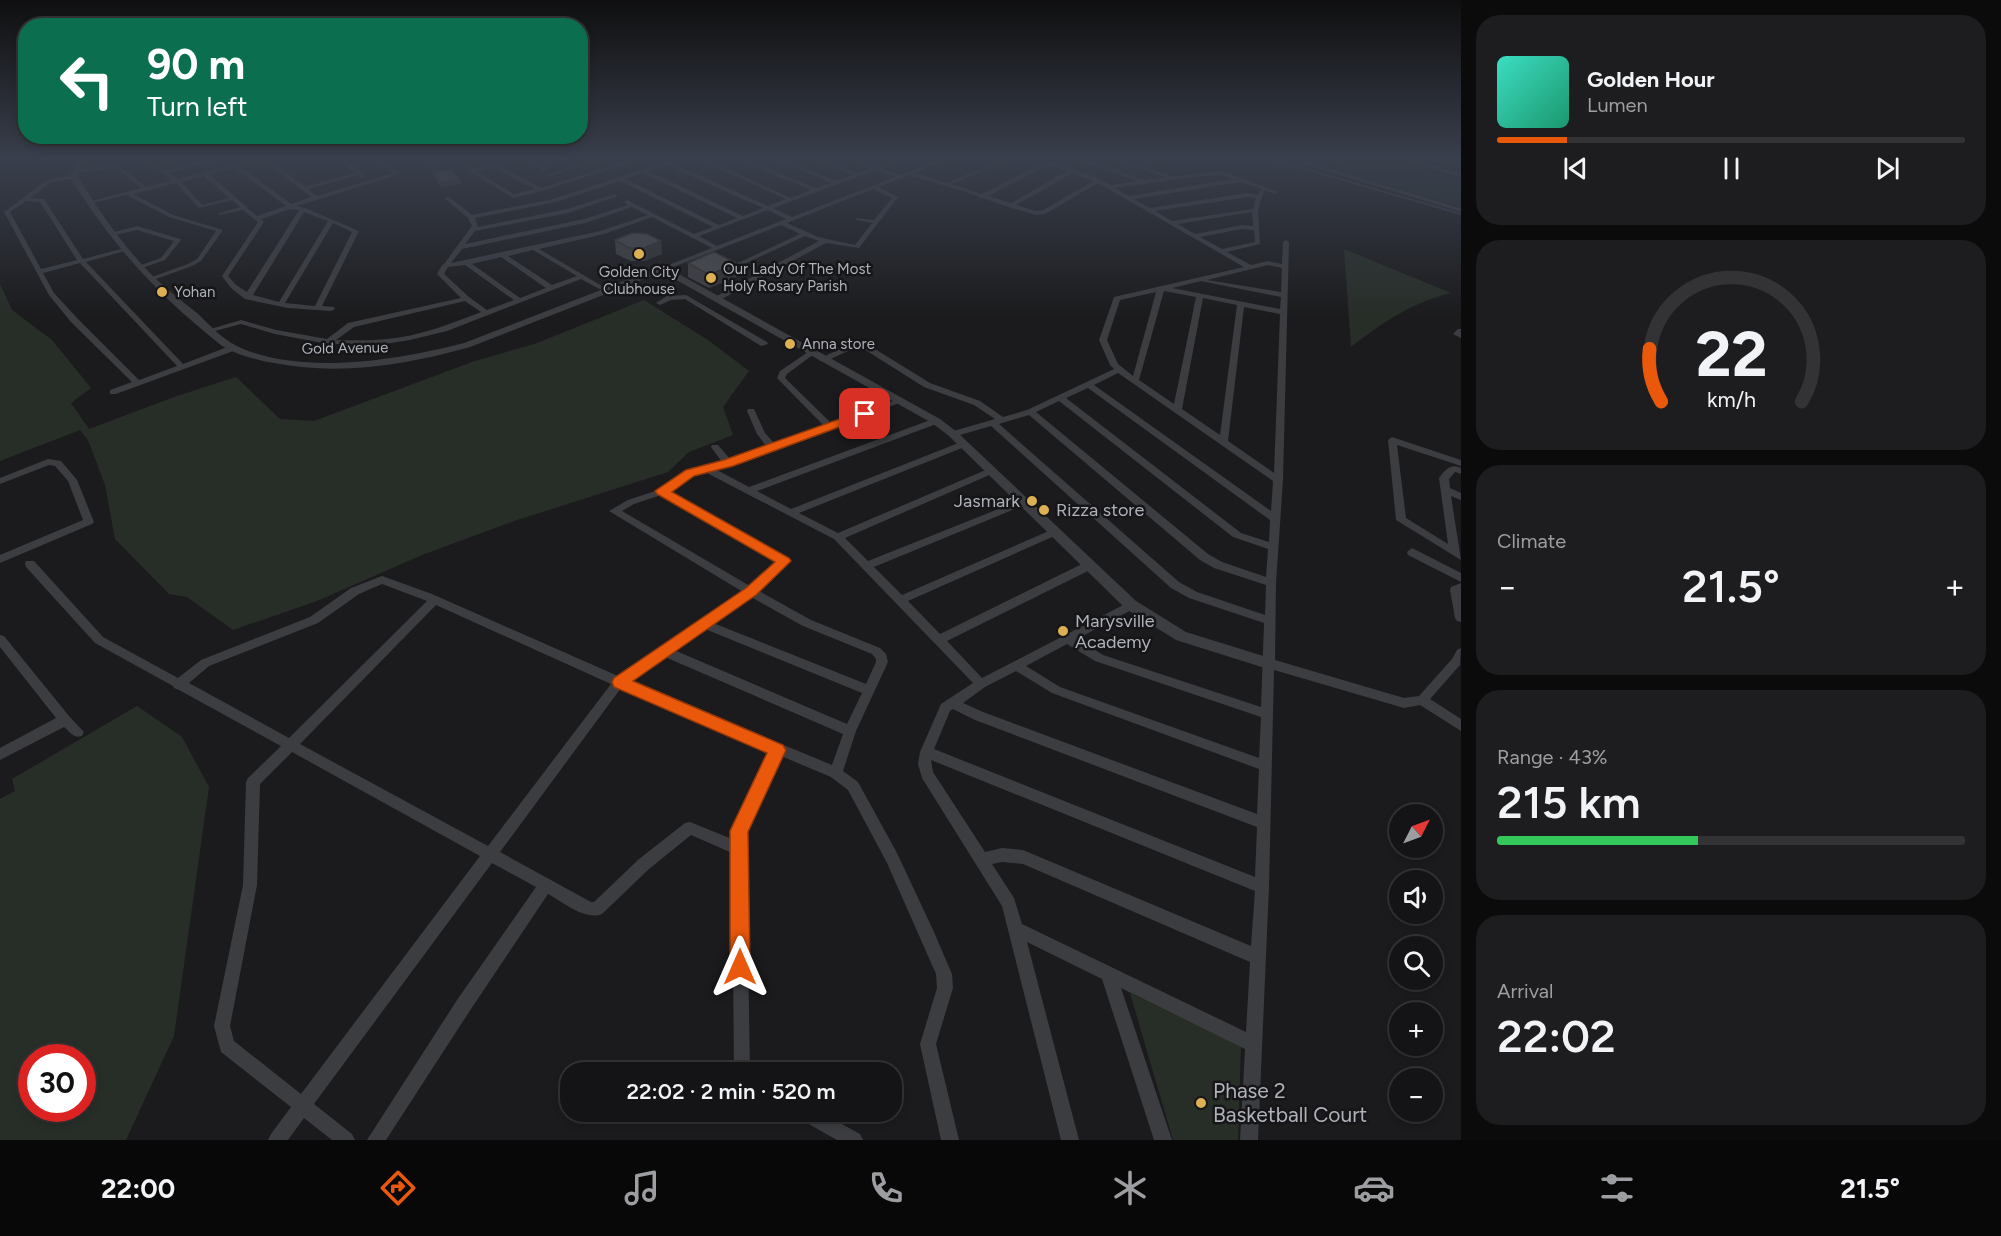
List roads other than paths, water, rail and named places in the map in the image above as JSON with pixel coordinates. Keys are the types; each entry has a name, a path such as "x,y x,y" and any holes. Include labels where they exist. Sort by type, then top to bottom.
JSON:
{"street":[{"path":"8,211 51,294 138,383"},
{"path":"49,211 81,261 182,367"},
{"name":"Gold Avenue","path":"97,211 125,250 151,279 232,348 289,363 316,366 412,360 467,345 663,269"},
{"path":"151,279 190,266 199,260 220,230 162,211"},
{"path":"221,214 231,211"},
{"path":"250,211 261,222 225,276 234,287 248,297 281,304 331,309"},
{"path":"257,218 278,211"},
{"path":"248,297 302,211"},
{"path":"308,211 357,231 317,308"},
{"path":"464,211 471,217 475,229"},
{"path":"471,217 501,211"},
{"path":"485,312 466,299 440,274 444,266 475,229 567,211"},
{"path":"460,247 585,221 614,211"},
{"path":"645,211 717,248"},
{"path":"687,211 719,227"},
{"path":"729,211 743,218"},
{"path":"694,236 760,211"},
{"path":"775,211 792,219"},
{"path":"663,269 812,211"},
{"path":"782,223 824,241 857,247 884,211"},
{"path":"1029,211 1036,213 1046,211"},
{"path":"1150,211 1249,267"},
{"path":"1170,223 1247,211"},
{"path":"1220,251 1258,243 1255,211"},
{"path":"444,266 535,249 602,233 653,215"},
{"path":"858,219 876,222"},
{"path":"281,304 331,221"},
{"path":"1193,236 1242,227 1257,228"},
{"path":"114,233 137,228 178,240 163,259 140,267"},
{"path":"740,264 805,234"},
{"path":"698,304 716,298 824,241"},
{"path":"1249,1140 1262,887 1268,663 1274,518 1278,480 1283,266 1286,242"},
{"path":"535,249 607,291"},
{"path":"38,272 125,250"},
{"path":"502,255 551,288"},
{"path":"466,263 519,300"},
{"path":"1278,480 1119,370 1114,365 1103,340 1117,299 1249,267 1271,263 1283,266"},
{"path":"663,269 901,401 953,434 1131,604 1181,636 1404,704 1422,700 1459,660"},
{"path":"211,330 241,322 286,335 328,342 385,342 444,329 584,276"},
{"path":"1200,280 1284,296"},
{"path":"1161,288 1283,312"},
{"path":"1135,381 1161,288"},
{"path":"1177,411 1200,296"},
{"path":"660,303 670,298 686,297 764,344"},
{"path":"328,342 351,325 466,299"},
{"path":"1223,443 1241,304"},
{"path":"1461,331 1457,334 1461,336"},
{"path":"823,359 859,343 927,385 977,403 1176,585 1193,595 1270,621"},
{"path":"113,392 232,348"},
{"path":"811,352 783,373 781,378 829,426"},
{"path":"953,434 1030,411 1119,370"},
{"path":"1089,385 1274,518"},
{"path":"1060,398 1237,535 1273,547"},
{"path":"836,773 850,731 882,662 882,657 876,651 814,626 751,592 614,511 631,502 670,489 690,473 729,463 901,401"},
{"path":"751,411 760,434 772,447"},
{"path":"1030,411 1204,557 1218,565 1271,584"},
{"path":"747,491 936,422"},
{"path":"1458,554 1401,520 1392,440 1459,467"},
{"path":"789,513 964,444"},
{"path":"715,447 729,463"},
{"path":"0,481 48,462 58,463 72,480 89,522 0,559"},
{"path":"1458,554 1450,521 1444,478 1459,467"},
{"path":"706,469 838,537 981,684"},
{"path":"838,537 991,471"},
{"path":"1446,490 1461,497"},
{"path":"277,1140 620,682 751,592 784,561 661,491"},
{"path":"868,566 1024,502"},
{"path":"1450,521 1461,527"},
{"path":"901,600 1055,532"},
{"path":"1412,552 1461,578"},
{"path":"30,564 99,640 590,909 597,909 644,864 690,828 739,849"},
{"path":"939,640 1090,565"},
{"path":"178,685 205,663 314,620 355,591 377,581 386,581 435,600 777,750 836,773 853,786 870,817 929,937 944,974 945,988 928,1044 950,1140"},
{"path":"1461,587 1455,590 1461,618"},
{"path":"346,1140 227,1046 222,1026 250,885 253,782 435,600"},
{"path":"1070,1140 1018,930 1009,903 927,774 924,764 926,752 945,708 981,684 1131,604"},
{"path":"703,624 869,691"},
{"path":"0,639 65,720 78,732"},
{"path":"1068,639 1099,658 1268,714"},
{"path":"664,651 850,731"},
{"path":"1017,666 1056,690 1266,766"},
{"path":"1422,700 1461,726"},
{"path":"952,703 979,716 1264,823"},
{"path":"0,754 65,720"},
{"path":"742,1062 739,831 777,750"},
{"path":"926,752 1262,887"},
{"path":"982,861 1002,855 1023,857 1258,957"},
{"path":"376,1140 545,886"},
{"path":"1018,930 1253,1044"},
{"path":"1108,974 1164,1140"},
{"path":"822,1122 854,1140"}],"waterway":[{"path":"1451,211 1461,214"}],"place":[{"name":"Golden City Clubhouse","path":"639,254"},
{"name":"Our Lady Of The Most Holy Rosary Parish","path":"711,278"},
{"name":"Yohan","path":"162,292"},
{"name":"Anna store","path":"790,344"},
{"name":"Jasmark","path":"1032,501"},
{"name":"Rizza store","path":"1044,510"},
{"name":"Marysville Academy","path":"1063,631"},
{"name":"Phase 2 Basketball Court","path":"1201,1103"}]}
